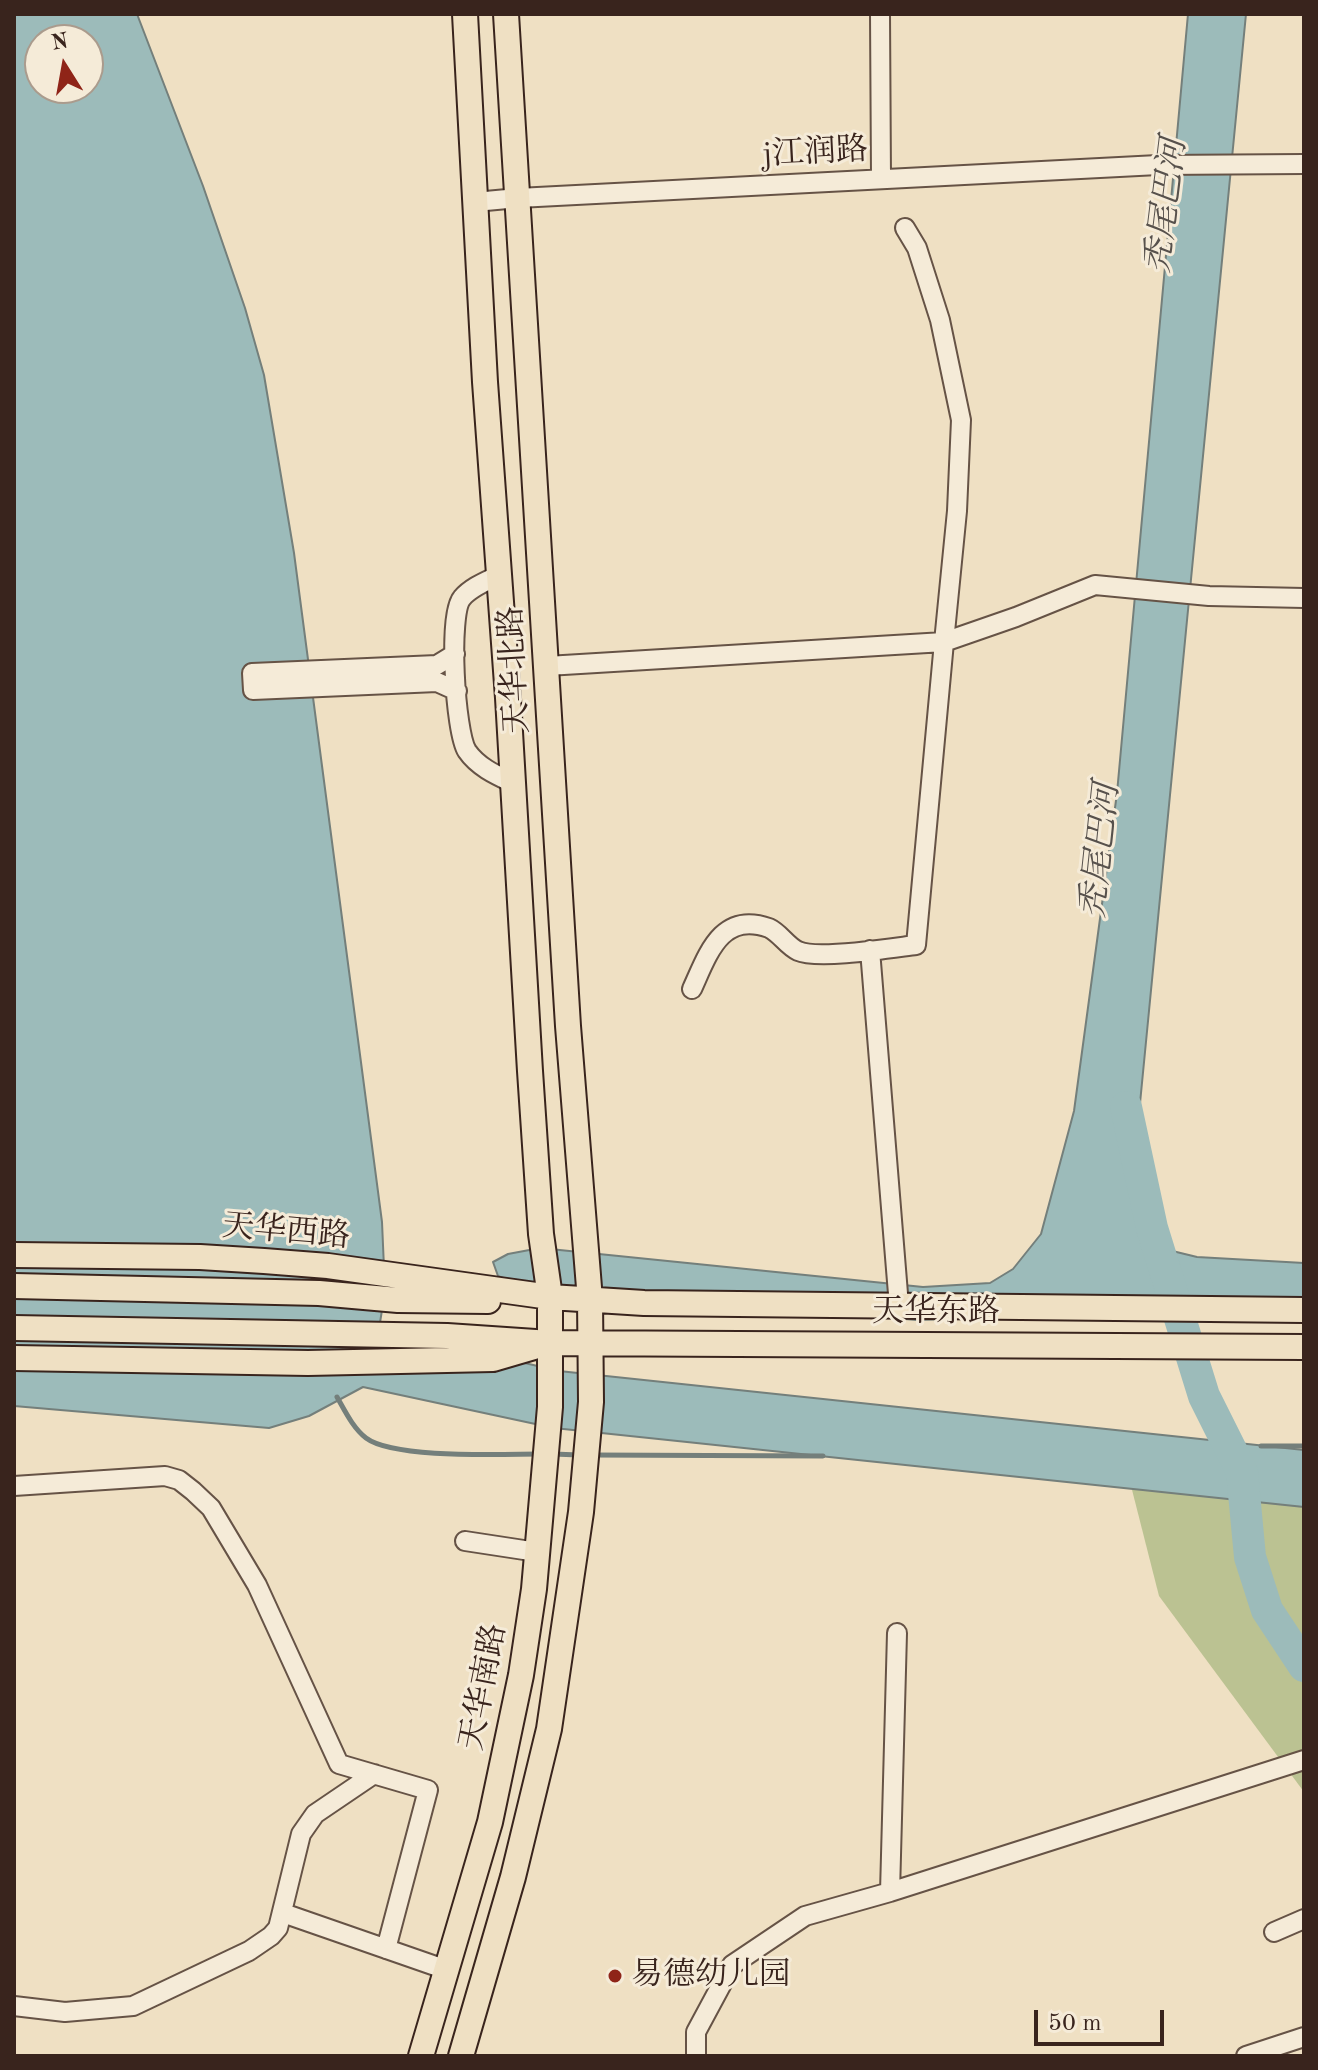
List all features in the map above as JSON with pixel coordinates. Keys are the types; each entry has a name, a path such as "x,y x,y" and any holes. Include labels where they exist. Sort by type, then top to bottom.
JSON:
{"main road":[{"name":"天华北路","path":"465,14 539,1204 570,1321"},
{"name":"天华北路","path":"506,14 568,1026 570,1321"},
{"name":"天华西路","path":"14,1255 200,1257 328,1266 570,1321"},
{"name":"天华西路","path":"14,1286 319,1293 398,1300 494,1302 570,1321"},
{"name":"天华东路","path":"570,1321 899,1306 1304,1310"},
{"name":"天华东路","path":"570,1321 1118,1347 1304,1347"},
{"path":"14,1328 447,1336 570,1321"},
{"path":"14,1358 308,1363 493,1359 570,1321"},
{"path":"461,2056 516,1863 549,1729 581,1512 591,1402 570,1321"},
{"name":"天华南路","path":"421,2056 490,1822 521,1675 542,1507 550,1407 570,1321"}],"street":[{"path":"880,14 881,179"},
{"name":"j江润路","path":"475,202 1158,165 1304,164"},
{"path":"692,989 717,937 744,923 771,929 799,952 843,954 916,945 957,511 961,420 940,320 917,248 905,228"},
{"path":"499,575 462,598 454,617 457,691 461,737 466,749 490,772 513,783"},
{"path":"547,666 944,642 1095,585 1209,596 1304,598"},
{"path":"455,654 437,665 252,673 253,690 437,682 457,691"},
{"path":"870,950 899,1306"},
{"path":"14,1486 165,1476 179,1480 211,1508 257,1585 339,1764 428,1790 386,1949"},
{"path":"465,1541 537,1552"},
{"path":"890,1892 897,1633"},
{"path":"696,2056 696,2032 732,1965 805,1916 890,1892 1304,1760"},
{"path":"14,2006 65,2012 133,2006 249,1951 278,1928 301,1834 315,1814 374,1774"},
{"path":"283,1913 447,1970"},
{"path":"1274,1932 1304,1919"},
{"path":"1246,2056 1304,2037"}],"green space":[{"path":"1304,1475 1304,1792 1159,1596 1129,1478"}],"water":[{"path":"14,14 137,14 203,186 245,308 264,375 294,553 382,1222 385,1291 379,1329 559,1371 1304,1450 1304,1507 554,1428 363,1387 309,1416 269,1428 14,1406"},
{"path":"1188,14 1246,14 1134,1165 1135,1199 1139,1218 1156,1247 1197,1257 1304,1263 1304,1310 917,1320 529,1288 498,1276 493,1262 508,1254 540,1248 923,1287 990,1283 1013,1269 1041,1234 1074,1111 1117,793"}],"waterway":[{"name":"秃尾巴河","path":"1126,1107 1152,1228 1204,1396 1242,1472 1250,1557 1267,1610 1304,1666"},
{"path":"337,1397 357,1429 380,1445 449,1454 539,1454"},
{"path":"1261,1446 1304,1446"},
{"path":"553,1454 579,1455"},
{"path":"593,1455 823,1456"}],"place":[{"name":"易德幼儿园","path":"615,1976"}]}
